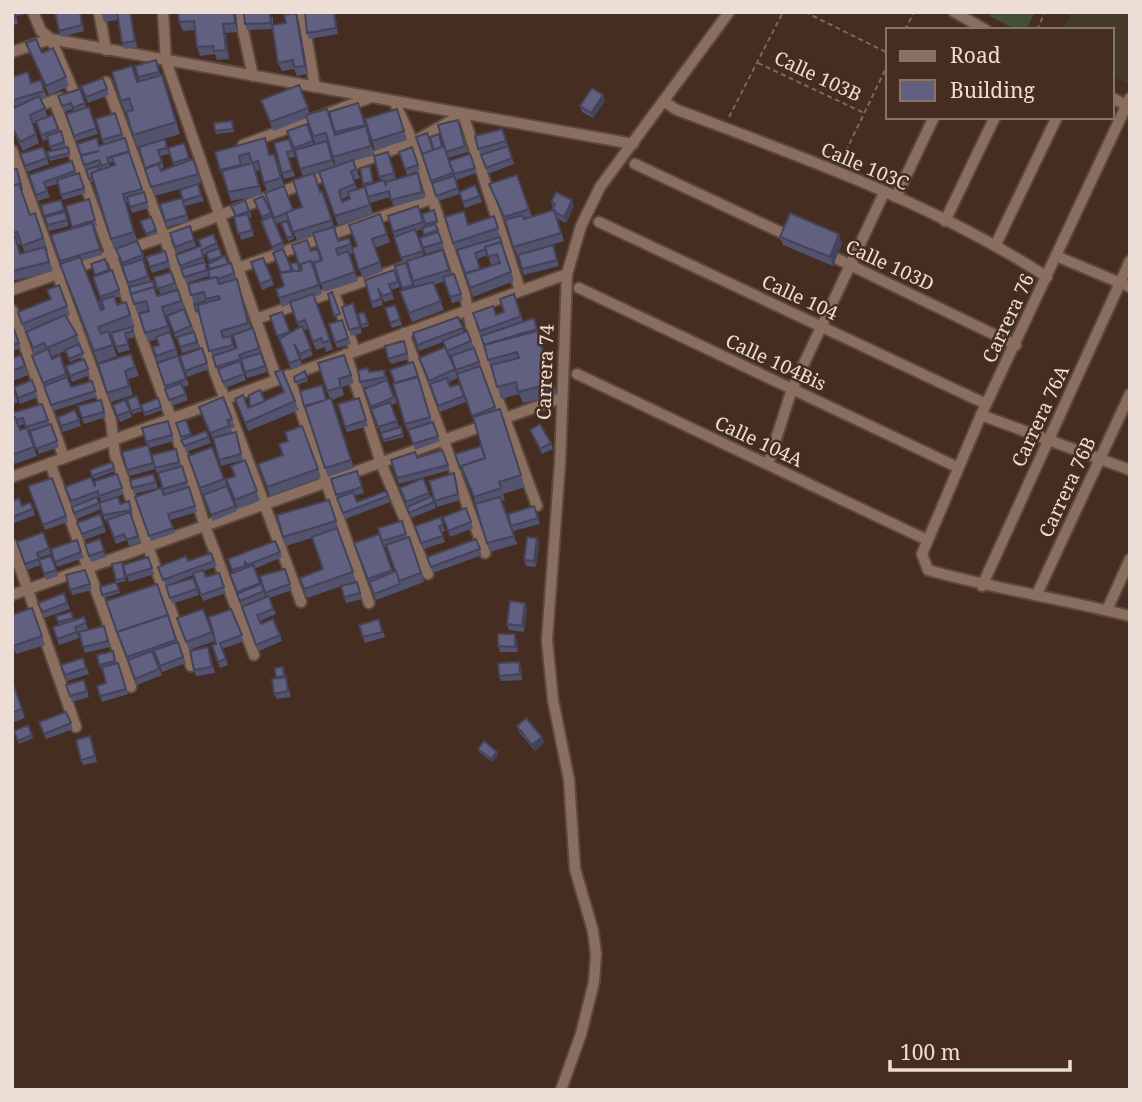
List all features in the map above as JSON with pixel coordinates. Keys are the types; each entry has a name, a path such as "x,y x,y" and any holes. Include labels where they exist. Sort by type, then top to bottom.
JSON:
{"street":[{"path":"33,12 41,31 51,38 90,88 163,237 301,602"},
{"path":"99,12 106,50"},
{"path":"163,12 166,61 277,380"},
{"path":"239,12 253,76"},
{"path":"302,12 315,88"},
{"name":"Carrera 74","path":"561,1090 581,1034 594,982 596,954 593,931 575,869 569,780 554,700 547,640 568,274 578,233 594,197 729,12"},
{"path":"954,12 982,28"},
{"path":"12,52 51,38 633,144"},
{"path":"142,69 166,61"},
{"path":"12,115 118,78"},
{"path":"227,151 371,97"},
{"path":"54,100 171,418 205,526 254,655"},
{"name":"Calle 103C","path":"664,101 675,109 896,197 996,244 1046,277"},
{"path":"394,102 413,142 505,419 537,506"},
{"name":"Carrera 76","path":"982,586 928,570 922,554 957,467 1128,103"},
{"path":"12,290 163,237 413,142 463,114"},
{"path":"463,114 520,290"},
{"path":"896,197 933,119"},
{"path":"945,221 994,119"},
{"path":"996,244 1056,119"},
{"path":"12,150 111,421 115,455 191,666"},
{"path":"201,161 214,156"},
{"path":"635,164 803,243"},
{"path":"768,464 792,388 884,193"},
{"path":"239,268 431,199"},
{"name":"Calle 104","path":"599,222 820,326 1048,440 1130,470"},
{"name":"Calle 103D","path":"814,248 1016,345"},
{"path":"436,255 449,251"},
{"path":"1056,256 1125,285"},
{"path":"256,319 423,260"},
{"name":"Carrera 76A","path":"982,586 1048,440 1125,285 1130,261"},
{"path":"12,476 568,274"},
{"name":"Calle 104Bis","path":"579,288 957,467"},
{"path":"333,291 381,463 428,574"},
{"path":"12,310 64,458"},
{"path":"404,333 485,553"},
{"name":"Calle 104A","path":"577,374 927,540"},
{"path":"288,375 369,603"},
{"name":"Carrera 76B","path":"1037,594 1130,394"},
{"path":"12,595 561,398"},
{"path":"50,463 131,687"},
{"path":"12,545 76,727"},
{"path":"1107,610 1130,559"},
{"path":"982,586 1037,594 1130,616"}],"path":[{"path":"723,127 783,12"},
{"path":"805,12 886,52"},
{"path":"906,28 914,12"},
{"path":"1038,28 1045,12"},
{"name":"Calle 103B","path":"757,63 866,114"},
{"path":"835,173 886,69"}],"shaded area":[{"path":"1071,12 1130,12 1128,84 1114,77 1114,28 1064,28"}],"green space":[{"path":"991,12 1035,12 1027,28 1013,28 989,16"}],"building":[{"path":"55,12 80,12 82,25 59,31"},
{"path":"117,12 130,12 135,41 122,43"},
{"path":"178,12 234,12 235,23 223,24 226,50 214,51 213,46 197,47 194,21 179,22"},
{"path":"270,12 271,23 245,24 244,13"},
{"path":"305,12 334,12 336,28 307,33"},
{"path":"296,13 305,66 294,67 293,60 278,63 272,25 286,23 284,15"},
{"path":"36,39 42,53 53,48 66,77 46,86 26,43"},
{"path":"156,60 159,72 138,77 135,66"},
{"path":"132,66 137,82 162,75 176,122 133,135 126,112 133,110 129,98 121,101 112,72"},
{"path":"28,72 31,83 41,80 44,91 13,100 12,77"},
{"path":"103,78 107,89 86,97 81,86"},
{"path":"299,85 308,108 270,122 261,100"},
{"path":"592,88 603,95 591,113 580,106"},
{"path":"80,89 85,103 73,108 71,103 62,106 58,96"},
{"path":"39,96 45,108 30,115 36,134 20,142 12,127 12,109"},
{"path":"358,103 365,125 335,132 329,112"},
{"path":"89,107 96,128 74,136 66,114"},
{"path":"327,109 335,135 366,126 371,146 333,157 326,133 313,136 306,115"},
{"path":"397,109 404,131 372,141 365,119"},
{"path":"115,113 122,134 102,140 96,119"},
{"path":"53,115 58,129 41,135 36,121"},
{"path":"458,120 465,146 446,152 438,125"},
{"path":"232,121 233,129 215,131 214,123"},
{"path":"307,124 313,141 294,148 287,131"},
{"path":"502,129 506,141 478,149 475,136"},
{"path":"61,131 64,142 50,147 47,136"},
{"path":"427,133 433,150 422,154 416,137"},
{"path":"439,134 442,147 434,150 430,137"},
{"path":"97,138 99,146 125,138 129,151 107,158 109,163 101,166 99,160 84,165 81,156 99,151 81,155 77,144"},
{"path":"265,138 269,155 274,154 281,178 264,183 258,161 252,163 249,153 239,156 241,165 220,170 215,152"},
{"path":"165,139 167,148 158,150 162,162 145,168 139,147"},
{"path":"289,139 293,151 287,152 292,170 282,173 274,143"},
{"path":"327,141 332,160 300,169 295,150"},
{"path":"184,143 189,158 173,163 168,148"},
{"path":"444,146 453,173 431,181 422,154"},
{"path":"508,146 512,158 486,168 481,155"},
{"path":"43,147 47,158 25,166 20,154"},
{"path":"68,147 69,153 49,158 47,152"},
{"path":"412,147 418,165 405,169 399,152"},
{"path":"129,152 142,189 123,194 134,232 111,239 91,173 115,165 112,157"},
{"path":"388,152 394,173 379,177 374,156"},
{"path":"470,154 475,168 454,174 449,161"},
{"path":"193,159 198,174 151,187 145,169 158,164 161,171"},
{"path":"353,160 356,169 351,171 355,184 339,190 342,202 350,199 348,192 365,187 370,205 335,216 319,172"},
{"path":"72,161 75,171 44,182 47,191 36,195 29,175"},
{"path":"253,163 259,186 228,192 222,171"},
{"path":"98,166 99,170 91,173 92,178 89,179 86,170"},
{"path":"370,166 373,182 363,184 360,168"},
{"path":"17,169 22,189 19,184 12,186 12,170"},
{"path":"79,173 84,188 61,195 57,180"},
{"path":"314,173 332,220 293,232 286,212 302,207 293,180"},
{"path":"418,173 422,192 391,200 389,191 368,197 365,186 384,180 386,186 386,182"},
{"path":"517,175 529,209 504,217 489,184"},
{"path":"454,176 458,188 436,196 432,183"},
{"path":"19,184 30,215 35,213 43,238 22,246 17,232 12,233 12,186"},
{"path":"198,184 201,195 183,201 180,190"},
{"path":"475,185 480,196 463,202 459,192"},
{"path":"284,186 293,210 274,218 265,193"},
{"path":"144,192 147,202 130,207 127,197"},
{"path":"556,192 572,200 564,217 552,210 555,204 551,202"},
{"path":"263,196 271,213 262,217 254,200"},
{"path":"182,198 187,215 165,221 160,204"},
{"path":"89,199 95,220 72,227 66,206"},
{"path":"61,200 64,210 44,216 41,205"},
{"path":"245,200 249,211 236,216 231,206"},
{"path":"418,206 423,222 393,232 388,216"},
{"path":"434,210 437,221 425,224 422,214"},
{"path":"554,210 561,233 513,247 505,220 522,215 524,219"},
{"path":"464,211 468,225 494,216 498,228 453,243 445,217"},
{"path":"65,212 67,220 47,225 45,217"},
{"path":"790,213 839,234 830,257 780,237"},
{"path":"248,214 252,230 238,234 234,217"},
{"path":"380,214 387,234 372,239 380,262 359,270 352,248 357,246 349,225"},
{"path":"272,216 283,242 272,247 261,221"},
{"path":"151,217 156,230 146,234 140,221"},
{"path":"287,221 293,236 287,238 281,223"},
{"path":"92,223 100,249 60,261 51,235"},
{"path":"435,224 438,230 424,235 422,228"},
{"path":"190,226 194,240 175,247 170,233"},
{"path":"334,227 338,241 349,238 351,244 336,249 338,255 348,251 355,272 320,284 314,263 322,260 313,233"},
{"path":"415,229 423,251 401,258 394,237"},
{"path":"438,232 442,242 423,248 420,238"},
{"path":"213,234 217,243 201,250 204,257 180,266 176,255 201,246 198,240"},
{"path":"15,236 20,254 45,247 49,262 12,271 12,237"},
{"path":"500,237 502,244 501,242 485,247 486,249 475,253 480,269 465,273 457,250"},
{"path":"307,240 311,251 317,249 321,260 301,264 300,267 292,245"},
{"path":"137,241 143,255 122,263 116,249"},
{"path":"501,242 511,272 470,288 465,274 500,263 497,254 488,257 485,247"},
{"path":"553,245 557,260 522,269 518,255"},
{"path":"219,248 222,256 209,261 206,253"},
{"path":"283,249 292,270 281,273 273,253"},
{"path":"443,250 449,270 413,281 407,261"},
{"path":"165,251 168,261 150,267 146,257"},
{"path":"225,256 228,264 210,269 208,264"},
{"path":"80,257 101,310 104,309 101,300 114,296 117,305 126,302 130,315 98,327 101,334 108,331 113,345 94,351 60,264"},
{"path":"263,258 272,279 260,284 251,262"},
{"path":"105,259 109,270 95,275 91,264"},
{"path":"143,259 148,276 128,283 122,266"},
{"path":"311,261 319,285 279,298 276,289 284,286 280,273 302,270 301,264"},
{"path":"205,262 207,270 184,277 181,269"},
{"path":"297,262 300,271 293,271 290,264"},
{"path":"231,263 234,273 218,279 210,278 208,270"},
{"path":"406,263 413,285 402,288 395,266"},
{"path":"112,270 119,290 100,297 93,277"},
{"path":"394,270 398,282 389,284 392,293 382,296 378,288 381,299 371,302 365,280"},
{"path":"171,272 175,283 157,289 154,277"},
{"path":"454,274 461,294 450,297 443,277"},
{"path":"217,277 219,284 237,279 248,323 221,331 223,338 231,336 233,345 209,351 197,305 220,299 219,296 206,299 204,292 191,295 188,284"},
{"path":"153,281 155,290 154,287 131,295 129,287"},
{"path":"433,282 441,301 409,313 400,291"},
{"path":"59,285 67,306 22,324 18,312 51,299 47,290"},
{"path":"154,287 157,296 178,290 181,301 162,307 168,326 145,333 139,314 149,311 146,301 134,304 131,294"},
{"path":"332,292 340,314 334,316 328,294"},
{"path":"313,294 330,340 323,343 321,338 313,342 305,320 297,323 290,302"},
{"path":"514,294 521,316 480,331 473,313 493,306 496,315 504,312 500,299"},
{"path":"206,303 197,305 199,310 196,311 194,304"},
{"path":"353,303 360,327 349,330 342,307"},
{"path":"395,305 400,319 390,323 385,308"},
{"path":"184,309 191,326 174,333 167,316"},
{"path":"282,312 290,332 277,336 270,316"},
{"path":"364,312 368,323 361,325 358,314"},
{"path":"65,315 77,335 47,348 44,343 33,348 26,332"},
{"path":"458,317 463,328 417,345 413,333"},
{"path":"534,318 537,329 484,345 481,336"},
{"path":"342,320 348,338 335,343 329,324"},
{"path":"12,324 19,343 12,345"},
{"path":"302,326 311,349 300,354 294,344 300,359 289,363 279,339"},
{"path":"132,327 133,331 125,333 128,344 116,347 111,333"},
{"path":"253,328 259,348 239,355 241,359 216,367 213,356 237,348 233,335"},
{"path":"467,331 471,341 447,351 443,341"},
{"path":"537,331 552,383 518,392 516,382 497,387 491,365 519,358 517,352 488,360 484,345"},
{"path":"170,332 176,349 156,356 153,347 159,345 156,337"},
{"path":"194,332 197,342 180,347 177,337"},
{"path":"404,341 407,353 388,359 385,346"},
{"path":"79,344 83,353 69,359 65,350"},
{"path":"445,347 455,369 429,381 419,358"},
{"path":"202,348 207,363 185,371 180,356"},
{"path":"474,348 479,362 456,370 451,356"},
{"path":"48,349 52,359 60,355 66,374 43,383 32,356"},
{"path":"261,353 265,366 245,372 241,359"},
{"path":"131,354 135,367 125,371 129,386 107,393 98,364"},
{"path":"21,355 25,366 12,371 12,358"},
{"path":"344,355 351,375 339,379 341,387 327,391 318,363"},
{"path":"178,356 186,379 165,386 157,363"},
{"path":"84,359 88,369 70,376 66,366"},
{"path":"240,361 244,374 223,382 218,369"},
{"path":"413,362 418,376 395,383 390,370"},
{"path":"480,366 495,407 472,416 457,374"},
{"path":"368,368 369,372 384,370 385,377 360,382 358,370"},
{"path":"282,370 295,401 245,423 235,399 243,395 248,408 284,392 275,372"},
{"path":"305,371 307,378 295,382 294,377"},
{"path":"67,377 71,387 92,381 95,391 51,405 44,386"},
{"path":"418,377 430,417 405,424 393,384"},
{"path":"447,378 450,387 459,384 464,396 438,406 430,384"},
{"path":"32,380 36,391 18,398 14,387"},
{"path":"387,380 394,397 371,407 364,389"},
{"path":"181,383 186,394 169,400 165,389"},
{"path":"322,385 326,400 304,406 300,391"},
{"path":"260,390 265,401 250,407 249,395"},
{"path":"137,396 141,408 131,411 127,399"},
{"path":"223,397 232,419 227,420 230,426 210,433 199,407"},
{"path":"158,398 161,407 144,413 141,405"},
{"path":"331,398 351,460 325,468 305,407"},
{"path":"359,398 366,420 345,427 338,404"},
{"path":"101,400 104,412 82,418 78,406"},
{"path":"125,400 130,411 117,416 113,405"},
{"path":"390,402 397,421 378,427 371,409"},
{"path":"42,404 48,420 26,427 23,418 12,418 12,413"},
{"path":"500,409 521,475 499,482 501,488 474,497 461,466 485,458 473,417"},
{"path":"75,410 79,420 61,426 58,417"},
{"path":"15,417 20,430 27,428 34,447 12,455 12,418"},
{"path":"186,420 191,434 181,437 176,423"},
{"path":"168,421 172,435 146,442 142,428"},
{"path":"433,422 438,436 413,444 408,430"},
{"path":"51,424 57,441 36,449 30,431"},
{"path":"540,424 551,443 540,449 530,430"},
{"path":"302,426 318,469 267,487 258,464 283,455 279,444 288,441 285,432"},
{"path":"401,427 403,434 383,440 381,433"},
{"path":"206,431 209,437 184,446 181,440"},
{"path":"236,432 241,454 219,460 213,438"},
{"path":"148,445 153,463 127,470 122,452"},
{"path":"481,446 485,458 460,468 455,454"},
{"path":"212,447 224,479 200,488 188,456"},
{"path":"176,449 179,462 155,468 152,455"},
{"path":"442,450 448,465 397,478 391,460 415,452 417,458"},
{"path":"245,460 257,491 235,500 226,479 235,476 231,466"},
{"path":"112,462 114,468 92,476 90,470"},
{"path":"182,466 187,482 163,489 158,473"},
{"path":"357,471 362,487 336,495 331,479"},
{"path":"454,473 458,494 435,501 429,481"},
{"path":"117,474 122,488 99,496 98,491 71,501 65,487 91,477 95,487 95,481"},
{"path":"153,474 156,482 132,488 130,480"},
{"path":"52,478 66,516 43,525 28,486"},
{"path":"423,478 429,493 406,502 400,488"},
{"path":"227,486 235,506 211,515 203,495"},
{"path":"189,487 195,506 168,514 173,528 149,536 135,497 161,488 164,495"},
{"path":"386,491 388,496 343,513 337,498 353,492 357,502"},
{"path":"432,496 434,502 409,513 407,507"},
{"path":"97,497 99,503 74,513 72,507"},
{"path":"118,497 120,504 129,501 131,510 103,515 99,503"},
{"path":"500,497 514,536 487,543 475,504"},
{"path":"19,498 22,506 30,502 33,509 12,517 12,501"},
{"path":"329,500 336,521 283,537 277,515"},
{"path":"534,506 538,518 511,526 508,514"},
{"path":"466,508 471,522 448,531 443,517"},
{"path":"130,512 138,536 127,540 124,534 114,538 107,520"},
{"path":"100,514 104,526 82,534 77,523"},
{"path":"441,517 443,525 439,526 443,536 421,543 415,526"},
{"path":"402,521 406,534 382,541 378,528"},
{"path":"337,528 353,572 304,589 300,578 323,569 312,537"},
{"path":"43,532 49,548 37,553 39,559 25,564 17,542"},
{"path":"379,534 392,570 368,579 354,543"},
{"path":"409,537 421,573 399,581 386,545"},
{"path":"527,537 537,538 534,561 524,560"},
{"path":"100,539 104,551 89,556 85,544"},
{"path":"476,539 480,549 431,567 427,557"},
{"path":"77,540 81,552 55,562 51,549"},
{"path":"275,541 280,552 247,565 245,561 245,566 232,570 228,559"},
{"path":"211,553 214,561 163,580 158,567 186,556 188,561"},
{"path":"51,556 56,570 44,574 39,560"},
{"path":"148,557 152,568 126,576 123,565"},
{"path":"122,562 125,578 116,580 112,564"},
{"path":"253,565 260,583 237,592 230,574"},
{"path":"285,569 290,584 265,593 260,576"},
{"path":"85,570 90,584 70,590 66,575"},
{"path":"203,570 206,577 219,573 224,587 201,595 193,573"},
{"path":"396,571 400,584 374,594 369,582"},
{"path":"193,578 197,589 170,598 166,586"},
{"path":"116,582 119,590 102,595 100,587"},
{"path":"357,582 360,593 344,597 341,586"},
{"path":"157,584 168,615 117,632 106,601"},
{"path":"261,584 264,591 240,601 237,594"},
{"path":"64,593 67,603 42,612 38,603"},
{"path":"269,596 273,609 257,615 261,624 273,619 280,635 256,645 242,607"},
{"path":"510,601 525,603 522,626 507,624"},
{"path":"32,608 42,636 13,646 12,615"},
{"path":"203,609 212,632 186,642 177,618"},
{"path":"231,609 242,635 220,643 226,659 218,662 212,645 216,644 209,617"},
{"path":"71,612 73,618 58,622 56,616"},
{"path":"168,615 176,640 127,657 117,632"},
{"path":"84,617 86,623 75,627 77,632 57,639 53,627"},
{"path":"379,619 382,632 363,637 359,625"},
{"path":"104,626 108,641 83,647 79,632"},
{"path":"498,634 515,634 515,647 498,646"},
{"path":"178,642 183,657 160,666 154,650"},
{"path":"208,647 212,667 194,670 190,651"},
{"path":"113,651 115,661 99,665 97,655"},
{"path":"152,651 159,669 135,679 128,660"},
{"path":"83,658 86,668 65,675 61,665"},
{"path":"519,662 520,674 499,676 498,663"},
{"path":"118,663 126,689 100,696 97,686 106,683 102,667"},
{"path":"283,667 284,676 276,677 275,668"},
{"path":"286,677 288,691 274,694 272,679"},
{"path":"84,680 87,691 70,696 66,685"},
{"path":"12,685 22,709 12,713"},
{"path":"66,712 71,723 44,734 39,722"},
{"path":"526,718 542,737 532,745 517,726"},
{"path":"28,725 32,735 18,741 14,731"},
{"path":"90,736 95,756 81,760 76,740"},
{"path":"484,741 497,752 491,759 478,749"}]}
